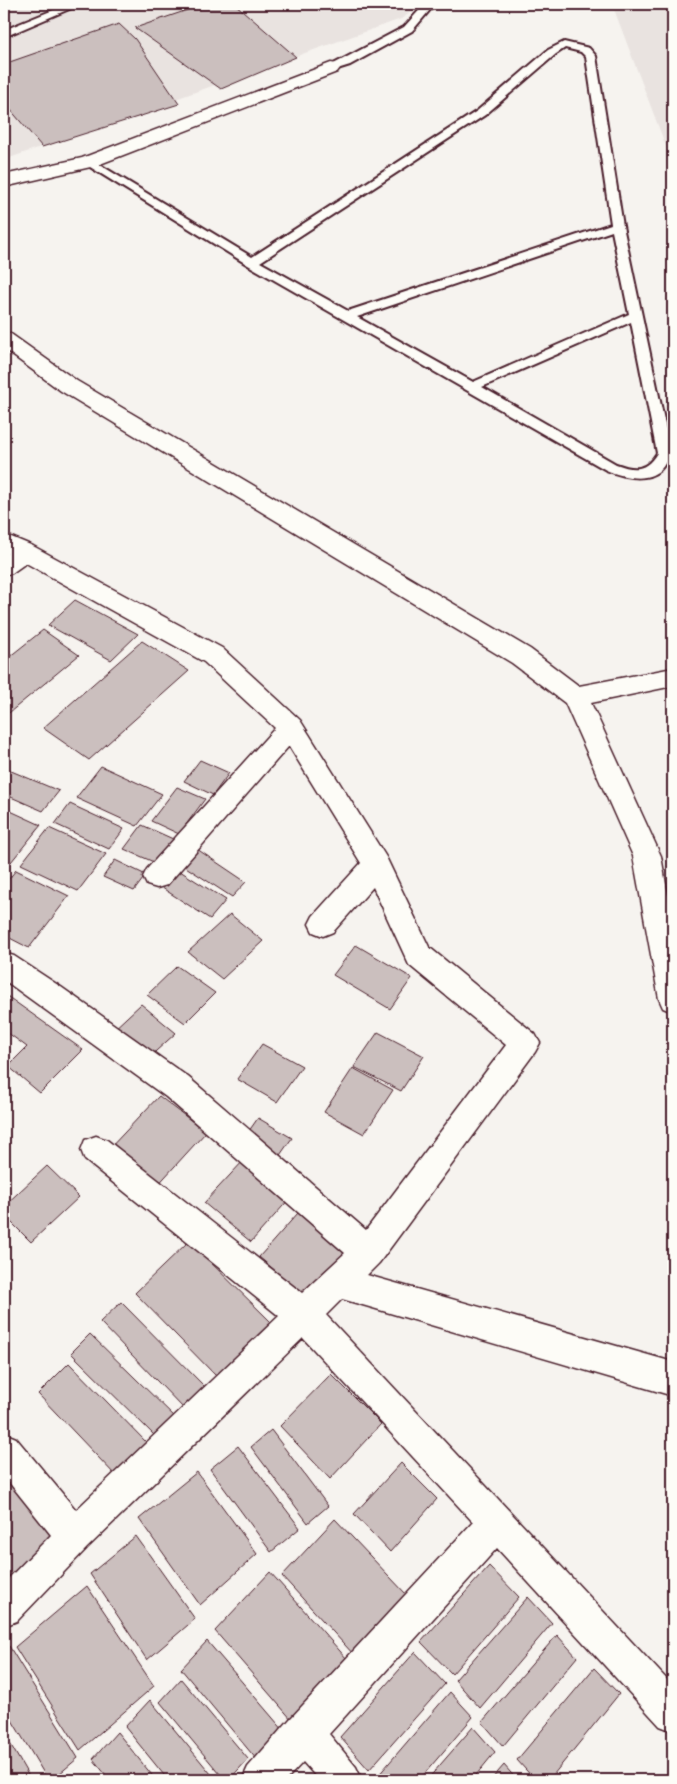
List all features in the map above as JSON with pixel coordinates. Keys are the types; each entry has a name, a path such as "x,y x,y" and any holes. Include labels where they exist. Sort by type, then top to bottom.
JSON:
{"street":[{"path":"4,182 88,162 331,68"},
{"path":"4,339 77,390 522,656 575,698 647,856 673,999"},
{"path":"4,1608 75,1536 368,1252 525,1043 419,956 376,865 291,727 213,655 11,553"},
{"path":"575,698 673,677"},
{"path":"157,877 291,727"},
{"path":"323,924 376,865"},
{"path":"4,965 51,996 177,1087 368,1252"},
{"path":"96,1150 304,1315 673,1713"},
{"path":"338,1282 673,1379"},
{"path":"4,1450 75,1536"},
{"path":"261,1780 496,1522"},
{"path":"303,1732 343,1780"}],"lane":[{"path":"4,34 76,4"},
{"path":"331,68 346,63 408,28 430,4"},
{"path":"88,162 252,262 611,468 637,474 656,467 664,453 618,226 592,56 585,50 564,45 552,52 481,113 252,262"},
{"path":"347,316 618,226"},
{"path":"472,387 635,316"}],"shaded area":[{"path":"4,4 423,4 401,19 4,160"},
{"path":"612,4 673,4 673,165"}],"building":[{"path":"205,4 235,4 296,57 221,89 135,28"},
{"path":"119,24 135,39 179,104 42,147 4,102 4,64"},
{"path":"75,600 138,634 111,660 48,625"},
{"path":"43,630 79,655 4,717 4,661"},
{"path":"142,641 189,671 89,760 43,728"},
{"path":"200,760 229,773 213,795 184,781"},
{"path":"101,766 162,794 137,826 76,798"},
{"path":"4,768 59,791 43,811 4,794"},
{"path":"177,787 205,799 179,834 151,821"},
{"path":"70,804 124,829 109,849 55,824"},
{"path":"4,808 41,825 11,862 4,859"},
{"path":"142,825 173,839 156,863 124,849"},
{"path":"49,828 106,854 78,891 21,864"},
{"path":"191,845 246,882 232,897 175,860"},
{"path":"115,860 146,875 134,891 103,877"},
{"path":"172,866 226,900 210,919 156,884"},
{"path":"16,870 69,896 29,948 4,935 4,885"},
{"path":"230,914 263,941 222,979 188,952"},
{"path":"356,945 412,978 390,1009 333,975"},
{"path":"177,966 215,993 185,1023 147,995"},
{"path":"4,994 83,1050 40,1093 8,1066 27,1047 4,1030"},
{"path":"141,1004 176,1033 146,1060 112,1031"},
{"path":"378,1032 424,1056 401,1091 354,1067"},
{"path":"262,1044 302,1066 277,1102 237,1079"},
{"path":"353,1068 393,1090 364,1134 324,1112"},
{"path":"159,1096 206,1132 154,1189 107,1151"},
{"path":"258,1118 292,1138 278,1158 244,1138"},
{"path":"244,1160 291,1197 251,1242 204,1203"},
{"path":"47,1166 79,1197 31,1242 4,1215 4,1206"},
{"path":"298,1213 347,1252 308,1298 259,1257"},
{"path":"189,1241 272,1323 218,1378 135,1293"},
{"path":"121,1302 207,1389 186,1411 100,1322"},
{"path":"90,1334 179,1421 160,1441 71,1353"},
{"path":"69,1363 147,1443 116,1476 38,1394"},
{"path":"331,1374 381,1424 330,1479 280,1426"},
{"path":"271,1430 328,1506 308,1523 251,1447"},
{"path":"238,1446 300,1528 271,1552 210,1469"},
{"path":"401,1463 437,1499 390,1552 354,1514"},
{"path":"197,1472 257,1554 200,1605 139,1519"},
{"path":"4,1477 56,1540 4,1590"},
{"path":"335,1519 407,1595 354,1655 282,1576"},
{"path":"136,1536 195,1619 147,1660 90,1574"},
{"path":"489,1566 519,1597 452,1674 421,1642"},
{"path":"270,1572 347,1659 292,1720 215,1631"},
{"path":"87,1586 154,1686 80,1750 15,1647"},
{"path":"528,1597 552,1623 480,1708 455,1680"},
{"path":"557,1635 577,1657 503,1746 482,1722"},
{"path":"207,1641 284,1731 257,1760 181,1669"},
{"path":"9,1646 78,1758 52,1780 48,1780 4,1707 4,1650"},
{"path":"415,1652 445,1684 369,1770 340,1737"},
{"path":"594,1668 619,1694 549,1780 535,1780 517,1760"},
{"path":"181,1679 248,1759 229,1780 225,1780 160,1702"},
{"path":"450,1692 473,1717 419,1780 380,1780 377,1777"},
{"path":"150,1700 216,1780 168,1780 125,1727"},
{"path":"473,1727 495,1752 472,1780 427,1780"},
{"path":"117,1732 156,1780 110,1780 93,1759"},
{"path":"4,1733 31,1780 4,1780"},
{"path":"504,1765 517,1780 491,1780"}]}
